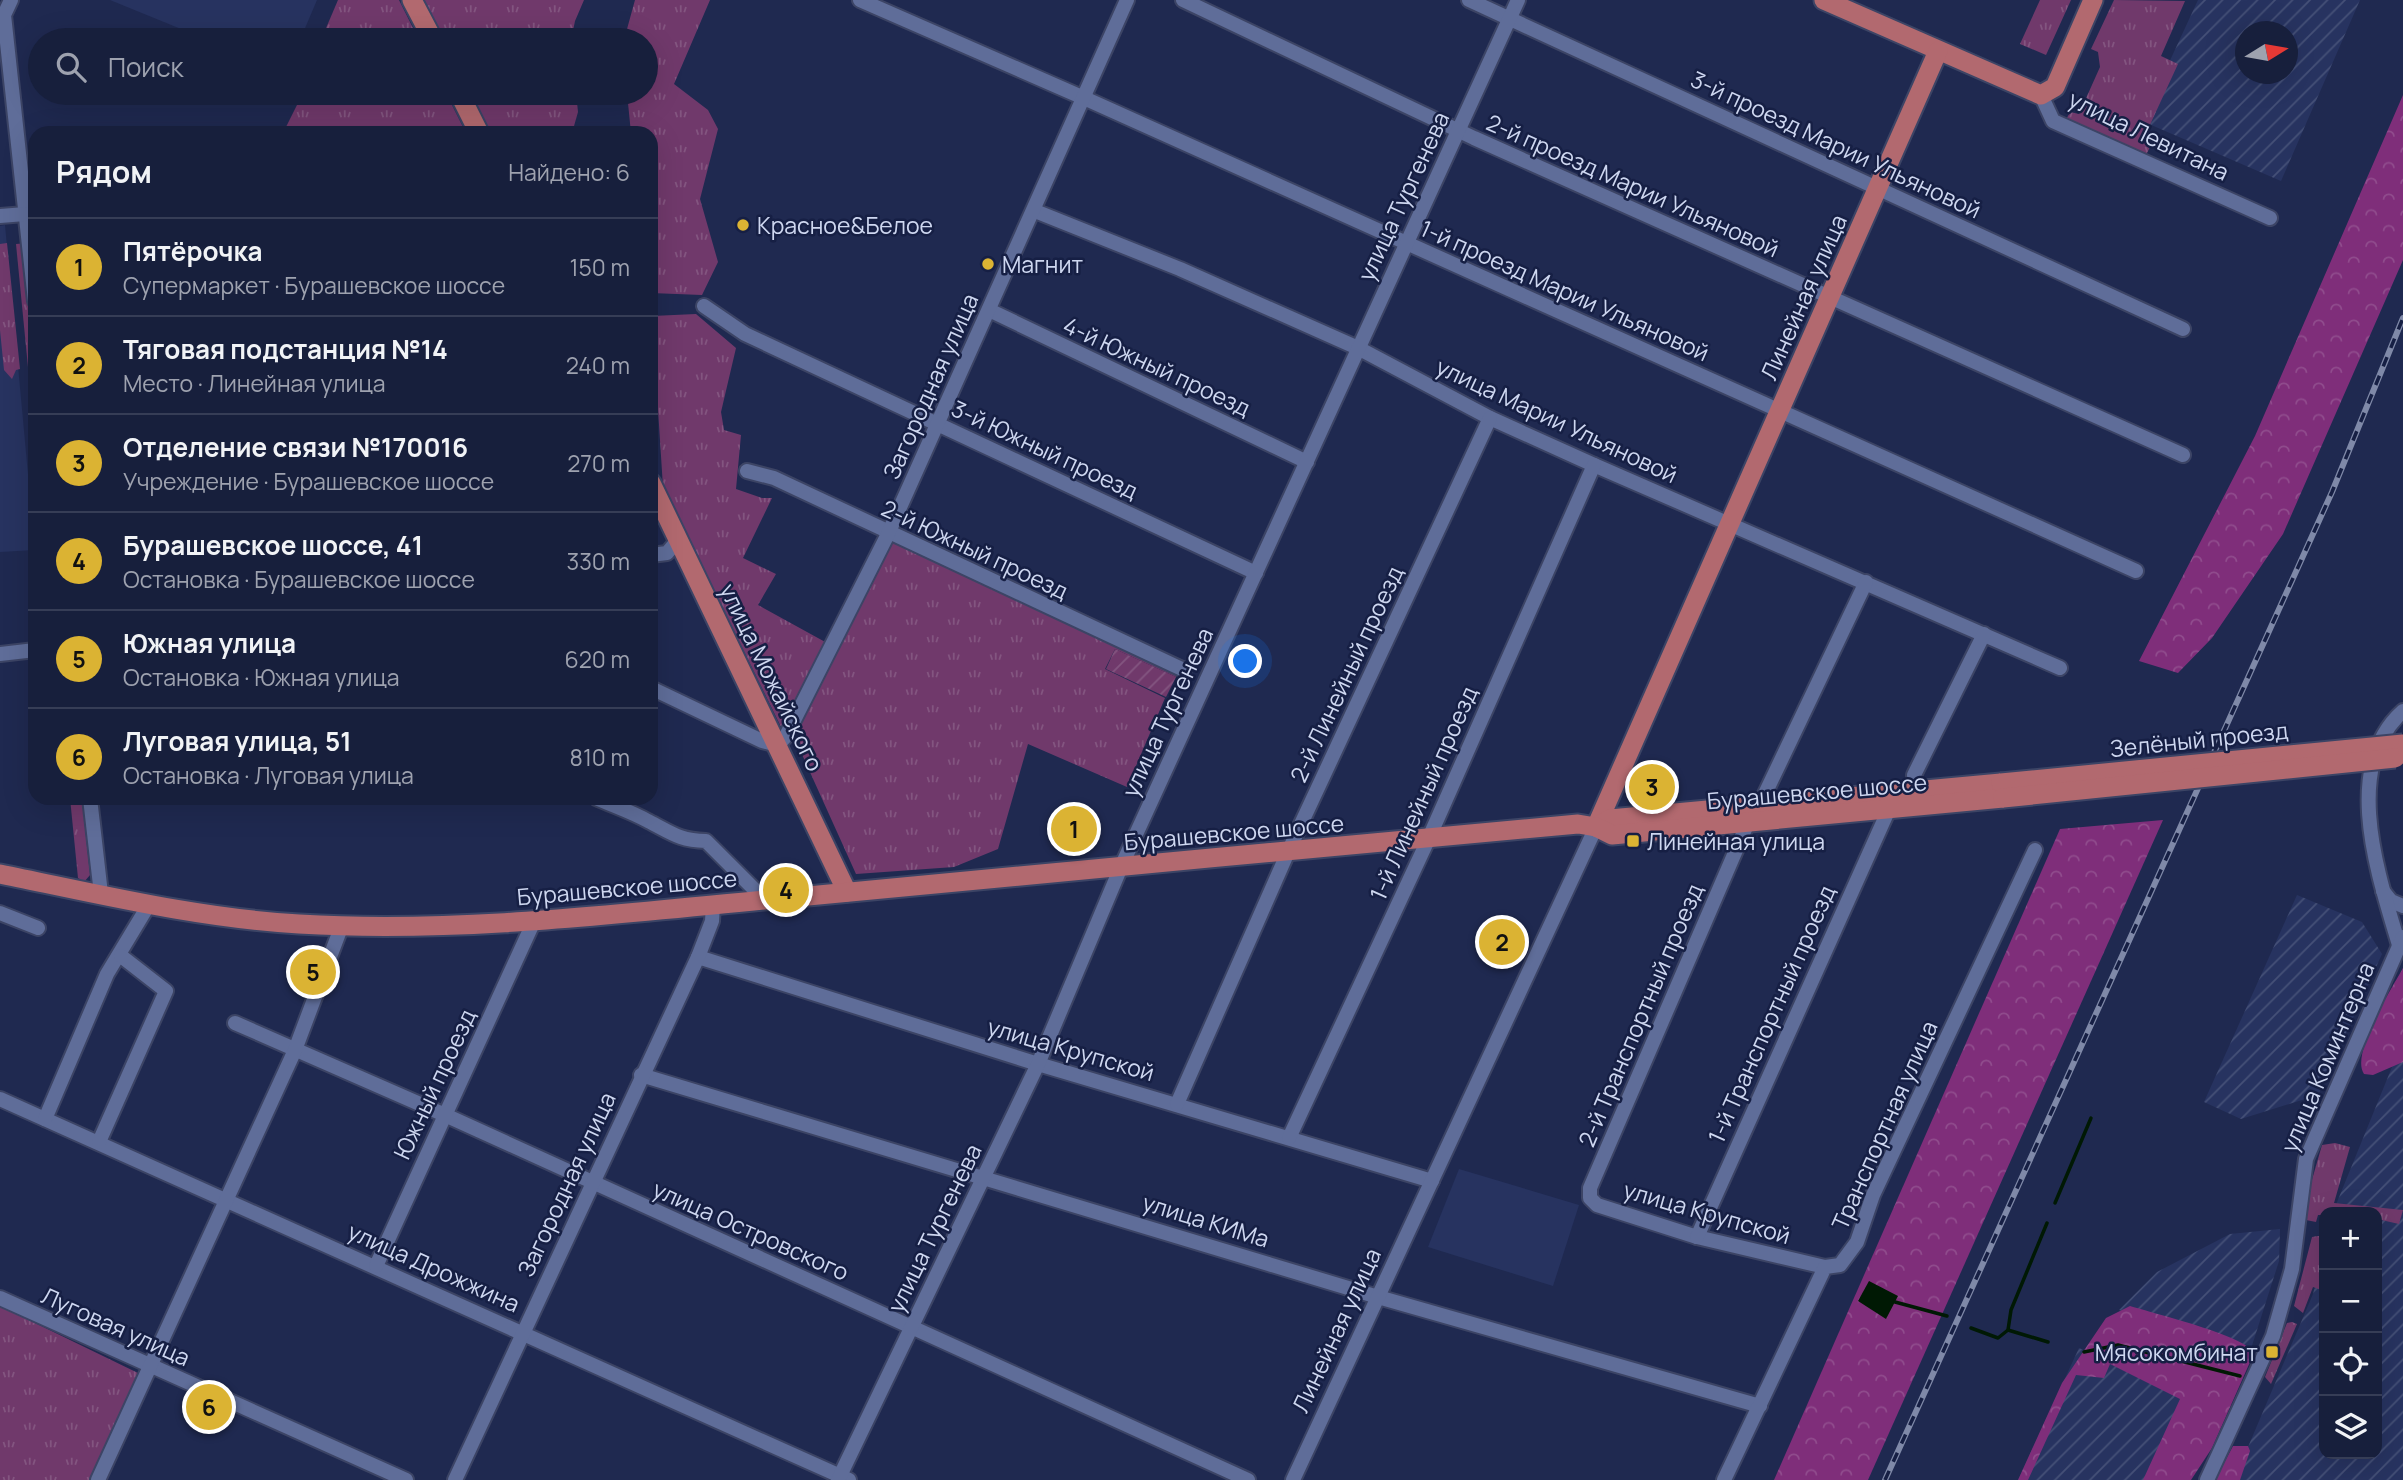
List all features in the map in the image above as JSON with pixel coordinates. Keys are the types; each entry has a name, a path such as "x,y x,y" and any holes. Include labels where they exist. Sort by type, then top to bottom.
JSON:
{"main road":[{"path":"412,0 427,28"},
{"name":"улица Левитана","path":"1824,0 2040,95"},
{"path":"2040,95 2055,87 2093,0"},
{"name":"Линейная улица","path":"1596,827 1938,51"},
{"path":"465,105 476,126"},
{"name":"улица Можайского","path":"658,503 673,546 778,745 847,892"},
{"name":"Зелёный проезд","path":"2002,790 2403,744"},
{"name":"Зелёный проезд","path":"2002,790 2403,757"},
{"name":"Бурашевское шоссе","path":"1596,827 1609,819 1763,805 2002,790"},
{"name":"Бурашевское шоссе","path":"1,879 101,894 148,906 226,917 407,928 534,921 1578,824 1596,827 1612,835 1889,809 2002,790"}],"street":[{"path":"11,0 2,14 28,240"},
{"name":"1-й проезд Марии Ульяновой","path":"860,0 2136,571"},
{"name":"Загородная улица","path":"778,745 825,661 888,534 1035,211 1127,0"},
{"name":"2-й проезд Марии Ульяновой","path":"1183,0 1458,130 1829,299 2183,455"},
{"name":"3-й проезд Марии Ульяновой","path":"1469,0 2183,330"},
{"name":"улица Тургенева","path":"842,1479 911,1327 1038,1064 1121,867 1518,0"},
{"name":"улица Левитана","path":"2040,95 2053,121 2270,218"},
{"name":"улица Марии Ульяновой","path":"1035,211 1180,269 1359,348 1490,418 2060,668"},
{"path":"0,216 25,214"},
{"name":"3-й Южный проезд","path":"704,306 745,334 1256,573"},
{"name":"4-й Южный проезд","path":"989,310 1307,462"},
{"name":"2-й Линейный проезд","path":"1177,1104 1288,852 1490,418"},
{"name":"1-й Линейный проезд","path":"1289,1138 1428,839 1594,465"},
{"name":"2-й Южный проезд","path":"747,471 774,478 888,534 1184,670"},
{"path":"658,552 673,546"},
{"path":"1763,805 1763,798 1867,582"},
{"path":"1913,775 1984,634"},
{"path":"0,654 28,651"},
{"path":"658,691 762,741 778,745"},
{"name":"улица Коминтерна","path":"2207,1480 2273,1336 2292,1269 2306,1158 2401,941 2371,850 2369,802 2378,748 2389,726 2403,710"},
{"path":"91,805 101,894"},
{"path":"612,805 650,821 668,835 687,841 706,841 765,900"},
{"name":"1-й Транспортный проезд","path":"1696,1237 1889,809"},
{"name":"2-й Транспортный проезд","path":"1590,1188 1741,839 1745,821"},
{"name":"Линейная улица","path":"1293,1480 1596,827"},
{"name":"Транспортная улица","path":"1724,1480 1825,1268 1840,1265 1857,1242 1873,1195 2035,850"},
{"path":"2382,890 2391,901 2403,906"},
{"name":"Загородная улица","path":"455,1480 698,957 712,921 713,905"},
{"path":"45,1119 107,974 121,956 148,906"},
{"path":"0,913 38,928"},
{"name":"Южный проезд","path":"376,1266 534,921"},
{"path":"98,1480 295,1050 342,925"},
{"path":"99,1142 166,991 121,956"},
{"name":"улица Крупской","path":"698,957 1038,1064 1432,1181"},
{"name":"улица Островского","path":"235,1023 445,1115 1248,1480"},
{"name":"улица КИМа","path":"641,1076 985,1176 1378,1297 1759,1406"},
{"name":"улица Дрожжина","path":"0,1099 523,1332 842,1479"},
{"name":"улица Крупской","path":"1590,1188 1590,1198 1597,1205 1696,1237 1825,1268"},
{"name":"Луговая улица","path":"0,1298 406,1480"}],"shaded area":[{"path":"110,0 317,0 305,28 179,28"},
{"path":"2198,0 2360,0 2281,181 2142,121"},
{"path":"5,225 28,474 28,550 0,552 0,226"},
{"path":"2297,895 2362,922 2382,954 2318,1095 2241,1119 2204,1102"},
{"path":"2403,1040 2403,1480 2234,1480 2313,1294 2319,1269 2319,1459 2382,1459 2382,1207 2335,1207"},
{"path":"1459,1169 1579,1205 1553,1286 1428,1247"},
{"path":"2280,1229 2279,1261 2249,1355 2119,1310 2157,1272 2230,1234"},
{"path":"1869,1281 1898,1296 1886,1319 1858,1301"},
{"path":"2079,1348 2192,1398 2155,1480 2018,1480"}],"green space":[{"path":"338,0 399,0 413,28 326,28"},
{"path":"421,0 584,0 574,28 436,28"},
{"path":"635,0 710,0 674,84 708,110 718,129 700,199 718,262 702,295 658,293 658,126 630,126 628,105 658,105 658,28 627,28"},
{"path":"2040,0 2071,0 2046,55 2020,44"},
{"path":"2114,0 2185,1 2161,56 2178,64 2148,129 2154,139 2147,153 2140,156 2065,122 2070,112 2079,114 2100,67 2098,52 2091,49"},
{"path":"2403,95 2403,260 2283,534 2212,638 2178,673 2139,661 2255,436"},
{"path":"297,105 452,105 462,126 286,126"},
{"path":"475,105 577,105 574,126 486,126"},
{"path":"7,243 20,369 16,370 12,379 4,370 0,330 0,244"},
{"path":"28,243 28,367 16,244"},
{"path":"696,314 736,348 721,412 724,430 741,435 736,489 762,498 772,498 743,558 776,574 758,605 827,643 783,731 663,487 658,409 658,316"},
{"path":"889,540 1178,670 1176,677 1115,649 1105,669 1165,698 1127,787 1028,744 998,849 954,867 856,874 800,750 800,726"},
{"path":"1115,649 1176,677 1166,697 1106,669"},
{"path":"71,805 83,805 90,875 84,882 78,878"},
{"path":"2163,820 1868,1480 1774,1480 2060,829"},
{"path":"2403,968 2403,1062 2373,1075 2364,1074 2361,1065 2367,1037"},
{"path":"2335,1143 2350,1147 2334,1203 2373,1207 2319,1207 2316,1222 2306,1220 2305,1204 2322,1145"},
{"path":"2382,1208 2403,1210 2399,1224 2382,1220"},
{"path":"2319,1236 2319,1289 2313,1287 2303,1313 2294,1306 2312,1237"},
{"path":"0,1306 138,1373 89,1480 0,1480"},
{"path":"2130,1306 2235,1339 2254,1353 2212,1448 2191,1480 2143,1480 2180,1399 2110,1364 2104,1378 2076,1375 2028,1480 2018,1480 2062,1383 2106,1318"},
{"path":"2287,1323 2297,1324 2271,1384 2265,1377"},
{"path":"2233,1446 2248,1446 2250,1451 2240,1480 2215,1480"}],"waterway":[{"path":"2055,1203 2091,1118"},
{"path":"2008,1330 2011,1310 2047,1223"},
{"path":"1895,1302 1947,1316"},
{"path":"1971,1328 1998,1338 2008,1330 2048,1342"},
{"path":"2084,1352 2118,1345 2240,1376"}],"railway":[{"path":"1885,1480 2332,492 2403,318"}],"place":[{"name":"Красное&Белое","path":"743,225"},
{"name":"Магнит","path":"988,264"},
{"name":"Отделение связи №170016","path":"1652,787"},
{"name":"Пятёрочка","path":"1074,829"},
{"name":"Линейная улица","path":"1633,841"},
{"name":"Бурашевское шоссе, 41","path":"786,890"},
{"name":"Тяговая подстанция №14","path":"1502,942"},
{"name":"Южная улица","path":"313,972"},
{"name":"Мясокомбинат","path":"2272,1352"},
{"name":"Луговая улица, 51","path":"209,1407"}]}
